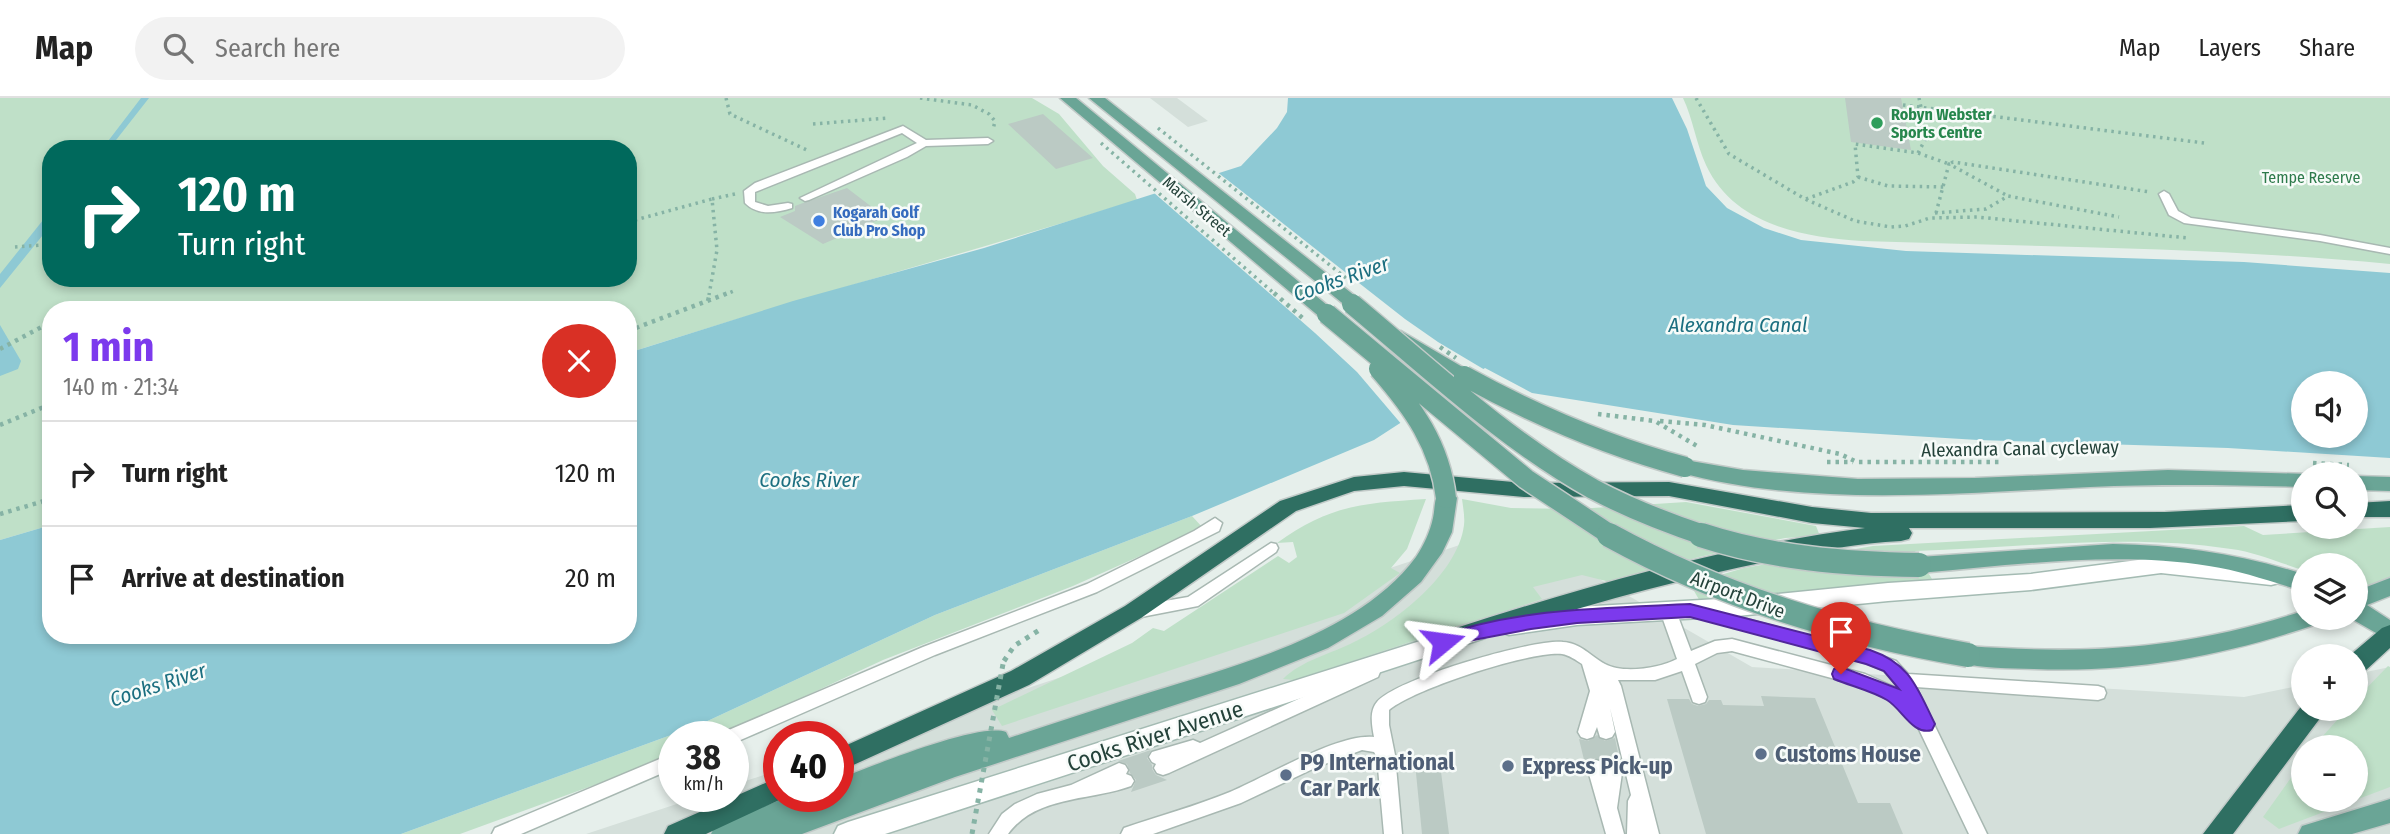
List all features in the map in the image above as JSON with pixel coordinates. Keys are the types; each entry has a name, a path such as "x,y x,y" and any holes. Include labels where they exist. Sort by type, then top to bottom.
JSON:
{"highway":[{"path":"854,754 1020,678 1132,612 1288,506 1331,490 1379,481 1431,480 1524,490 1669,489 1812,515 1871,521 2164,519"},
{"path":"2368,510 2390,509"},
{"path":"1461,635 1560,603 1643,581 1797,547 1886,533 2291,514"},
{"path":"2368,653 2390,633"},
{"path":"2217,834 2304,721"},
{"path":"678,834 763,795"}],"main road":[{"name":"Marsh Street","path":"1067,98 1320,320"},
{"name":"Marsh Street","path":"1096,98 1151,132 1352,304"},
{"path":"1352,304 1417,348 1529,411 1605,444 1685,467 1751,480 1825,487 2291,472"},
{"path":"1352,304 1528,445 1592,488 1692,533 1772,554 1837,563 1919,565 2152,551 2229,561 2291,578"},
{"path":"772,834 922,776 1297,652 1375,609 1409,581 1422,565 1444,523 1446,498 1440,457 1419,416 1381,372 1320,320"},
{"name":"Airport Drive","path":"1320,320 1581,518 1631,548 1710,585 1810,621 1915,647 1969,655 2076,662 2124,660 2214,648 2258,637 2291,625"},
{"path":"2368,478 2390,484"},
{"path":"2368,599 2390,587"},
{"path":"2368,611 2390,623"},
{"path":"2368,615 2390,633"},
{"path":"854,784 951,750 1122,712"},
{"path":"2312,834 2390,811"},
{"path":"725,834 781,812"}],"street":[{"name":"Cooks River Avenue","path":"848,834 1408,655 1461,635 1577,616 1679,611 2031,582 2161,565 2291,580"}],"lane":[{"path":"788,206 769,210 756,208 750,203 749,191 903,129 924,143"},
{"path":"806,198 924,143 988,141"},
{"path":"2164,194 2173,213 2188,221 2320,238 2390,251"},
{"path":"749,729 929,651 1092,588 1199,535 1214,527 1215,523"},
{"path":"1132,612 1192,602 1271,548"},
{"path":"1699,697 1686,661 1679,611 1870,658 1890,666 1904,680 1978,834"},
{"path":"1591,664 1618,673 1656,673 1720,645 1746,647 1865,681 1884,689 1906,703 1925,724"},
{"path":"1392,834 1380,714 1390,698 1442,677 1554,648 1571,650 1607,676 1617,696 1650,834"},
{"path":"1161,763 1322,697 1408,655"},
{"path":"1591,664 1606,732"},
{"path":"1904,680 2098,693"},
{"path":"1587,732 1597,691"},
{"path":"1130,834 1235,798 1311,762 1362,743 1369,741 1379,745 1386,755"},
{"path":"501,834 658,767"},
{"path":"1605,767 1608,808 1615,834"},
{"path":"998,834 1017,811 1122,776"},
{"path":"1636,834 1638,789"}],"path":[{"path":"726,98 730,114 826,159"},
{"path":"920,98 986,110 995,121 988,141"},
{"path":"1696,98 1729,154 1805,199 1840,216 1883,227 1905,226 1930,218 1992,218 2199,239"},
{"path":"1918,153 1927,136 1919,98"},
{"path":"1903,105 2204,143"},
{"path":"813,124 889,118 903,129"},
{"path":"1151,132 1351,282"},
{"path":"1101,144 1320,320"},
{"path":"1805,199 1853,182 1858,177 1856,144 1918,153 1948,164 2008,196 2072,208 2095,216 2119,217"},
{"path":"1948,164 1954,162 1986,166 2164,194"},
{"path":"1930,218 1936,213 1945,187 1948,164"},
{"path":"1858,177 1888,186 1945,187"},
{"path":"1936,213 1986,209 2008,196"},
{"path":"637,220 712,199 718,233 718,260 708,301"},
{"path":"15,247 42,245"},
{"path":"637,328 736,290"},
{"path":"0,349 42,327"},
{"path":"1439,346 1460,360"},
{"path":"0,425 42,408"},
{"name":"Alexandra Canal cycleway","path":"1707,452 1655,421 1705,425 1840,454 1857,462 2014,462"},
{"path":"0,514 42,502"},
{"path":"972,834 1003,664"}],"shaded area":[{"path":"1150,98 1177,98 1208,121 1188,127"},
{"path":"1511,528 1752,667 2244,697 2291,687 2291,721 2368,721 2368,672 2390,667 2390,834 586,834 658,810 749,812 749,780 763,775 763,812 854,812 854,746"}],"green space":[{"path":"0,98 1032,98 1059,114 1103,166 1135,194 1137,200 637,350 637,301 42,301 42,528 0,540"},
{"name":"Tempe Reserve","path":"1683,98 2390,98 2390,264 2192,251 1862,241 1794,231 1752,214 1734,202 1718,185 1706,165"},
{"path":"1426,499 1407,549 1391,568 1400,573 1344,613 1002,726 992,710 1132,643 1153,628 1164,631 1278,556 1289,563 1297,557 1293,542 1277,543 1314,521 1348,508"},
{"path":"1462,499 1511,508 1577,509 1686,502 1816,526 1820,536 1785,538 1699,557 1610,582 1582,575 1533,587 1542,599 1294,680 1283,679 1308,662 1370,634 1422,595 1450,561 1459,543 1464,522"},
{"path":"1192,516 1203,528 1073,586 883,660 749,722 707,721 935,615"},
{"path":"2244,526 2263,535 2291,533 2291,539 2368,539 2368,528 2390,527 2390,579 2368,588 2368,553 2291,553 2291,566 2240,550 2192,544 2113,542 1915,551 1932,579 1701,603 1690,584 1744,568 1873,546"},
{"path":"2388,666 2390,667 2390,787 2368,795 2368,735 2324,735 2336,721 2368,721 2368,687"},
{"path":"658,740 658,762 460,834 401,834"},
{"path":"2291,778 2291,812 2324,812 2279,829 2263,817"}],"water":[{"path":"141,98 149,98 116,140 109,140"},
{"name":"Cooks River","path":"1288,98 1672,98 1687,129 1706,186 1727,208 1764,228 1801,240 1906,251 2244,262 2390,273 2390,458 2228,448 1978,440 1733,425 1532,393 1485,368 1374,440 1192,516 935,615 707,721 658,721 658,740 401,834 0,834 0,540 42,528 42,644 637,644 637,350 793,301 984,248 1241,166 1277,128 1287,112"},
{"path":"42,221 42,236 0,288 0,274"},
{"path":"0,325 21,361 18,369 0,376"}],"pier":[{"path":"1216,171 1405,319 1522,392 1485,372 1403,426 1357,372 1153,192"}],"building":[{"name":"Robyn Webster Sports Centre","path":"1845,98 1901,98 1911,150 1851,142"},
{"path":"1043,114 1093,158 1056,169 1008,124"},
{"path":"847,188 885,217 823,244 780,217 795,211 795,206"},
{"name":"Customs House","path":"1761,696 1815,698 1858,803 1890,803 1903,834 1706,834 1667,699 1689,699 1692,704 1698,706 1709,700 1721,700 1723,705 1764,706"},
{"path":"1597,735 1605,741 1615,738 1619,758 1613,757 1605,762 1595,758 1585,764 1579,739 1588,741"},
{"path":"1151,750 1147,758 1152,769 1156,775 1167,780 1131,792 1136,780 1127,764 1118,761"},
{"path":"1415,763 1440,764 1449,834 1422,834"}],"place":[{"name":"Robyn Webster Sports Centre","path":"1877,123"},
{"name":"Kogarah Golf Club Pro Shop","path":"819,221"},
{"name":"Customs House","path":"1761,754"},
{"name":"Express Pick-up","path":"1508,766"},
{"name":"P9 International Car Park","path":"1286,775"}],"route":[{"path":"1443,642 1461,635 1577,616 1690,610 1870,658 1890,666 1904,680 1925,724 1895,695 1865,681 1841,674"}],"water label":[{"name":"Alexandra Canal","path":"1738,325"}]}
